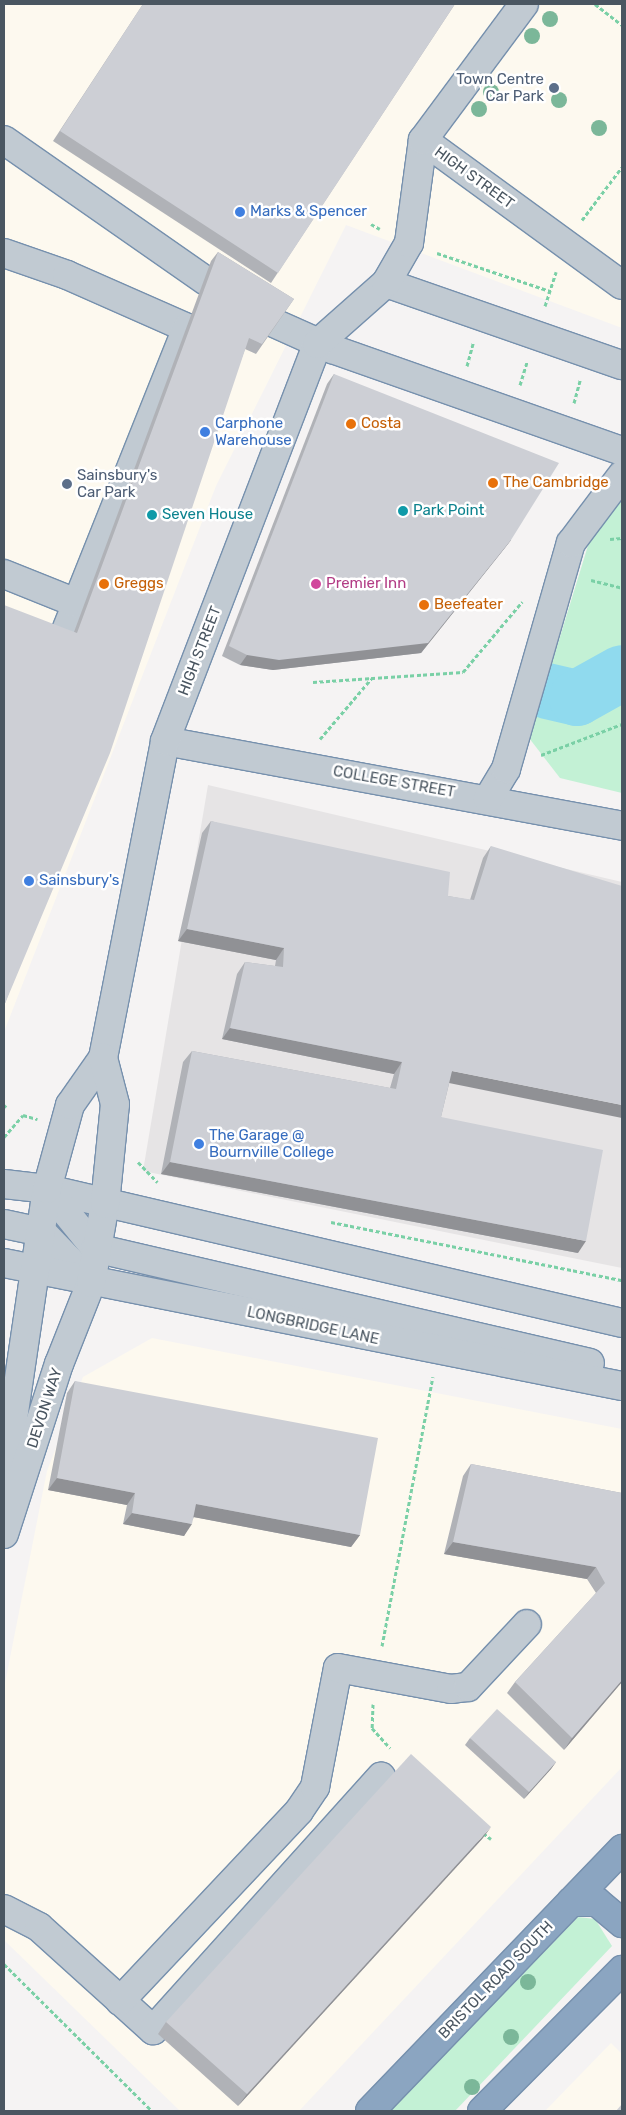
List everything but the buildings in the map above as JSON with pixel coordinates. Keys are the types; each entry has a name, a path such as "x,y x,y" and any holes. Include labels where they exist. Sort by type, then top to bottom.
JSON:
{"highway":[{"name":"BRISTOL ROAD SOUTH","path":"370,2111 622,1849"},
{"path":"571,1902 597,1902 622,1923"},
{"path":"482,2111 622,1970"}],"street":[{"path":"423,140 524,4"},
{"path":"4,140 206,281"},
{"name":"HIGH STREET","path":"42,1232 47,1189 70,1105 103,1058 165,741 317,344 386,283 409,244 423,140 622,285"},
{"path":"4,253 67,275 187,328 62,640"},
{"path":"386,283 622,366"},
{"path":"274,323 317,344 622,451"},
{"path":"488,799 506,769 571,543 622,475"},
{"path":"4,574 76,603"},
{"name":"COLLEGE STREET","path":"165,741 488,799 622,826"},
{"name":"HIGH STREET","path":"95,1248 105,1204 115,1104 103,1058"},
{"path":"4,1184 47,1189 512,1300 622,1323"},
{"path":"47,1189 95,1248"},
{"path":"4,1224 42,1232 90,1283"},
{"name":"DEVON WAY","path":"4,1480 34,1270 42,1232"},
{"name":"DEVON WAY","path":"4,1534 59,1364 90,1283 95,1248"},
{"name":"LONGBRIDGE LANE","path":"95,1248 622,1370"},
{"name":"LONGBRIDGE LANE","path":"4,1263 90,1283 437,1352 622,1386"},
{"path":"512,1300 622,1333"},
{"path":"120,2000 292,1817 315,1787 338,1668 451,1689 468,1687 527,1624"},
{"path":"4,1909 39,1927 153,2030 381,1777"}],"path":[{"path":"595,4 622,25"},
{"path":"511,412 565,244 622,166"},
{"path":"371,224 409,244 550,291"},
{"path":"459,394 481,316"},
{"path":"566,431 587,353"},
{"path":"571,543 622,538"},
{"path":"313,682 463,672 525,598"},
{"path":"327,730 371,678"},
{"path":"506,769 622,724"},
{"path":"4,1137 24,1115 42,1120"},
{"path":"142,1163 146,1173 163,1184"},
{"path":"322,1220 622,1280"},
{"path":"392,1750 372,1728 378,1675 437,1352"},
{"path":"477,1827 491,1840"},
{"path":"4,1964 152,2111"}],"shaded area":[{"path":"4,4 622,4 622,328 346,225 216,486 4,1032"},
{"path":"208,785 622,882 622,1268 143,1171"},
{"path":"152,1338 622,1429 622,1767 299,2111 180,2111 4,1940 4,1688 47,1471 83,1377"},
{"path":"611,2043 622,2054 622,2111 545,2111"}],"green space":[{"path":"622,493 622,793 560,778 529,738 594,526"},
{"path":"578,1917 595,1919 612,1946 455,2111 390,2111"}],"waterway":[{"path":"547,691 577,698 622,673"}],"place":[{"name":"Town Centre Car Park","path":"554,88"},
{"name":"Marks & Spencer","path":"240,212"},
{"name":"Costa","path":"351,424"},
{"name":"Carphone Warehouse","path":"205,432"},
{"name":"The Cambridge","path":"493,483"},
{"name":"Sainsbury's Car Park","path":"67,484"},
{"name":"Park Point","path":"403,511"},
{"name":"Seven House","path":"152,515"},
{"name":"Greggs","path":"104,584"},
{"name":"Premier Inn","path":"316,584"},
{"name":"Beefeater","path":"424,605"},
{"name":"Sainsbury's","path":"29,881"},
{"name":"The Garage @ Bournville College","path":"199,1144"}]}
